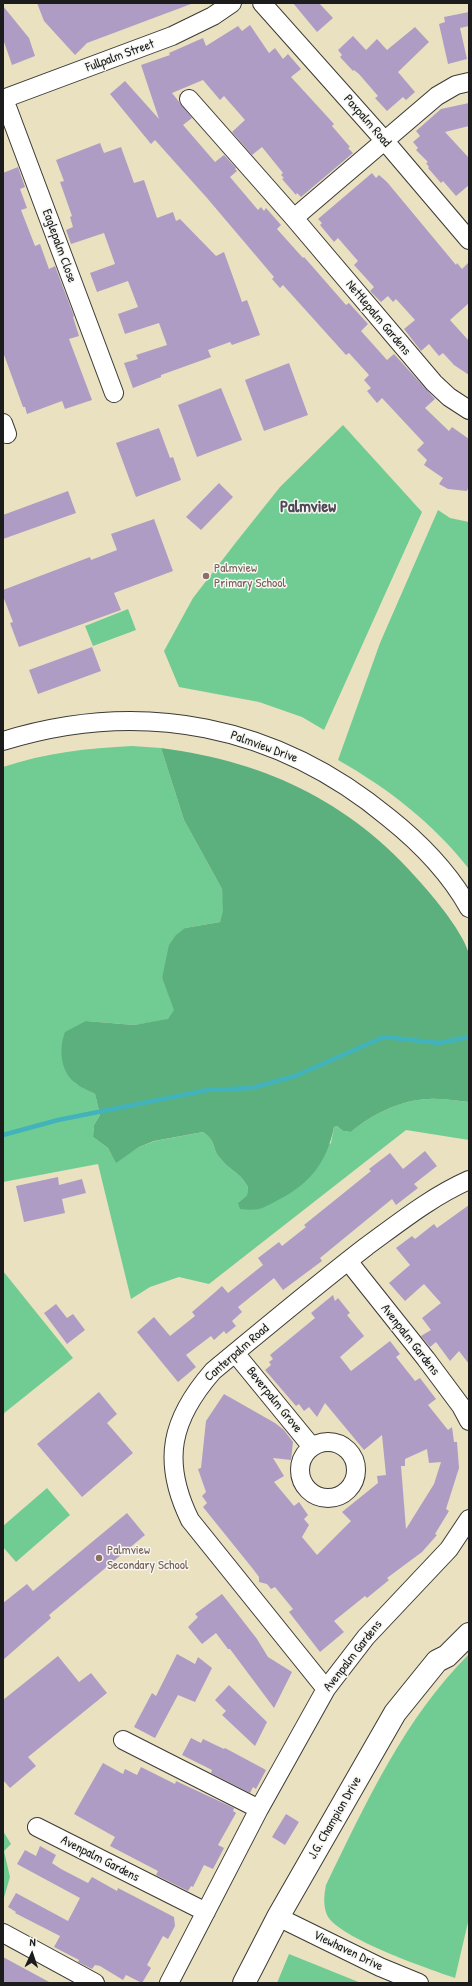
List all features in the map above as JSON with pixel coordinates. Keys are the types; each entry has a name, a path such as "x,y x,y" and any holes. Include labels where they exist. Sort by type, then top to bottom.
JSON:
{"main road":[{"name":"J.G. Champion Drive","path":"244,1983 278,1917 396,1713 437,1661 439,1653 469,1620"},
{"name":"J.G. Champion Drive","path":"437,1661 447,1656 469,1634"}],"street":[{"name":"Fullpalm Street","path":"4,99 172,36 214,16 232,3"},
{"name":"Paxpalm Road","path":"262,3 384,140 463,221 469,240"},
{"path":"294,218 437,96 456,85 469,82"},
{"name":"Eaglepalm Close","path":"4,99 114,393"},
{"name":"Nettlepalm Gardens","path":"189,99 294,218 434,383 454,401 469,410"},
{"name":"Palmview Drive","path":"3,741 21,735 71,726 115,721 155,721 195,726 231,734 278,749 319,768 362,795 407,832 442,870 463,897 469,908"},
{"name":"Canterpalm Road","path":"326,1689 190,1520 180,1500 174,1474 173,1451 178,1429 186,1408 200,1386 213,1371 348,1261 431,1199 469,1180"},
{"name":"Avenpalm Gardens","path":"348,1261 430,1365 461,1406 469,1421"},
{"name":"Beverpalm Grove","path":"235,1353 312,1447"},
{"name":"Avenpalm Gardens","path":"169,1983 259,1809 326,1689 366,1637 449,1549 469,1519"},
{"path":"123,1740 259,1809"},
{"name":"Avenpalm Gardens","path":"37,1827 206,1912"},
{"name":"Viewhaven Drive","path":"278,1917 380,1967 419,1983"},
{"path":"3,1933 95,1983"}],"green space":[{"path":"343,425 422,512 324,730 302,717 259,702 179,687 164,651 193,598 280,487"},
{"path":"438,510 450,518 469,522 469,869 441,837 409,808 375,783 338,760 380,643"},
{"path":"128,609 136,630 93,646 85,626"},
{"path":"132,746 161,748 184,820 222,889 224,911 220,922 185,928 162,978 175,1010 168,1020 134,1025 86,1021 75,1083 95,1094 100,1115 94,1125 93,1137 108,1148 116,1162 139,1147 155,1141 203,1132 213,1142 220,1158 227,1166 238,1174 248,1187 247,1195 238,1203 331,1143 334,1127 337,1126 343,1131 351,1132 368,1119 387,1109 408,1102 444,1099 469,1102 469,1140 406,1130 209,1284 179,1277 150,1287 131,1299 98,1164 3,1182 3,767 35,758 67,752"},
{"path":"161,748 239,764 275,777 309,792 341,812 372,834 401,861 428,891 456,928 469,955 469,1102 439,1099 418,1100 387,1109 368,1119 351,1132 343,1131 337,1126 334,1127 331,1140 322,1161 308,1179 289,1194 260,1209 240,1209 238,1203 247,1195 248,1187 238,1174 227,1166 220,1158 213,1142 203,1132 154,1141 139,1147 116,1163 108,1148 93,1137 94,1125 100,1115 95,1094 73,1081 65,1071 63,1064 61,1051 65,1032 86,1021 134,1025 168,1019 174,1010 162,978 169,945 176,935 185,928 220,922 223,911 222,889 184,820"},
{"path":"3,1271 73,1358 3,1414"},
{"path":"47,1488 70,1515 16,1562 3,1547 3,1526"},
{"path":"469,1654 469,1918 455,1978 385,1952 348,1933 335,1924 327,1915 324,1904 324,1896 326,1885 356,1823 388,1763 425,1706 446,1679"},
{"path":"3,1831 11,1844 4,1851 10,1877 3,1901"},
{"path":"289,1954 361,1983 277,1983"}],"building":[{"path":"37,3 191,4 87,43 75,55 44,21"},
{"path":"293,3 319,3 333,18 317,32"},
{"path":"3,6 29,38 35,56 12,65 3,39"},
{"path":"469,12 469,26 460,28 467,59 448,64 439,24 445,22 444,17"},
{"path":"250,25 269,53 275,48 283,59 288,54 301,69 291,77 334,124 332,126 350,147 348,148 353,153 301,197 297,193 296,195 282,179 284,178 281,175 283,173 262,147 252,155 232,132 245,120 224,96 220,100 203,80 172,93 192,118 183,125 215,162 224,155 236,168 235,169 237,171 230,177 258,210 261,207 264,211 266,208 281,225 277,229 346,305 349,303 368,324 361,331 387,360 394,354 435,399 425,408 449,431 452,427 469,439 469,485 467,491 448,489 439,484 443,478 424,465 427,460 417,450 424,443 382,398 377,403 367,391 371,388 364,380 369,375 349,353 346,355 283,285 280,288 272,279 274,277 207,198 155,140 151,144 110,94 125,81 159,119 141,65 170,55 169,53 203,38 206,46 238,26 242,31"},
{"path":"415,27 429,42 398,72 415,92 406,100 403,97 387,111 375,98 378,96 359,74 354,70 353,71 340,57 342,55 338,50 353,36 366,50 377,39 387,50"},
{"path":"469,103 469,126 445,132 469,158 469,185 456,196 443,181 441,183 428,168 429,167 426,163 428,162 416,150 418,148 413,142 420,136 416,131 441,109"},
{"path":"100,143 104,153 121,147 134,183 144,180 157,218 173,212 176,221 180,219 216,256 224,252 242,302 247,300 260,335 232,345 230,342 208,350 211,357 161,375 161,377 133,388 124,363 138,359 136,355 167,345 159,323 125,334 118,314 138,307 128,281 97,292 90,273 115,264 104,233 71,244 66,230 73,227 70,217 72,216 60,182 64,181 56,160"},
{"path":"18,167 25,187 20,189 27,208 21,210 35,246 40,244 49,269 55,266 74,316 73,317 79,336 69,339 92,400 65,409 62,401 27,414 25,407 23,407 3,352 3,173"},
{"path":"372,173 376,178 379,175 387,182 456,265 457,263 462,269 469,262 469,303 450,320 469,341 469,375 454,365 443,353 439,356 429,344 421,351 404,329 415,320 396,299 393,302 388,296 381,302 370,291 374,287 354,265 358,261 338,238 334,242 320,225 322,223 318,219"},
{"path":"289,363 308,415 264,431 245,380"},
{"path":"221,388 242,440 197,457 178,405"},
{"path":"159,428 170,458 173,457 181,480 136,497 116,443"},
{"path":"219,483 233,497 201,530 186,517"},
{"path":"68,491 76,513 3,539 3,515"},
{"path":"154,519 173,571 114,593 121,610 19,647 10,623 13,622 3,596 3,590 90,557 91,560 117,550 111,534"},
{"path":"92,647 101,671 38,694 29,670"},
{"path":"425,1151 437,1166 414,1184 418,1188 396,1205 392,1199 320,1258 322,1261 283,1290 274,1278 238,1307 242,1312 232,1321 236,1326 226,1334 224,1331 214,1340 211,1336 186,1355 196,1367 178,1382 137,1332 154,1317 170,1336 195,1316 192,1312 222,1286 228,1293 263,1265 258,1258 279,1242 282,1246 306,1227 304,1225 371,1171 369,1169 390,1153 403,1169"},
{"path":"58,1177 59,1185 82,1179 86,1193 62,1199 65,1213 24,1222 16,1186"},
{"path":"469,1205 469,1364 459,1351 450,1361 436,1342 430,1347 421,1336 431,1330 422,1318 441,1303 424,1284 405,1301 389,1283 410,1265 396,1248 412,1236 415,1239 434,1224 437,1228"},
{"path":"333,1295 335,1301 338,1298 350,1313 347,1315 364,1336 340,1357 351,1371 390,1341 400,1354 396,1357 415,1381 420,1378 436,1399 428,1405 448,1430 452,1427 454,1442 457,1442 459,1468 446,1509 449,1511 435,1534 437,1535 422,1552 387,1578 389,1580 367,1598 365,1596 334,1621 344,1632 320,1652 289,1612 293,1609 275,1587 271,1589 267,1584 259,1582 259,1577 203,1507 207,1503 202,1496 206,1492 198,1469 201,1468 206,1421 224,1394 275,1423 284,1430 293,1442 291,1460 273,1458 284,1476 274,1482 294,1506 299,1502 308,1515 304,1519 309,1525 302,1537 317,1555 351,1521 342,1512 378,1483 377,1476 386,1475 382,1435 364,1450 325,1403 317,1417 309,1407 304,1411 299,1404 296,1406 265,1370 271,1365 269,1362 273,1359 270,1355 315,1318 311,1313","holes":["427,1449 429,1463 441,1462 434,1484 406,1529 401,1466 405,1466 405,1459"]},
{"path":"56,1304 67,1318 73,1314 85,1330 67,1344 44,1313"},
{"path":"99,1392 117,1414 107,1423 133,1453 82,1497 37,1444"},
{"path":"127,1513 145,1535 49,1615 51,1618 3,1660 3,1603 27,1584 33,1591"},
{"path":"222,1594 257,1639 268,1657 292,1672 274,1708 230,1649 228,1649 216,1633 202,1644 188,1627 198,1617 195,1614"},
{"path":"177,1654 195,1664 198,1657 212,1668 195,1702 178,1695 155,1738 134,1727 152,1693 156,1696"},
{"path":"58,1656 79,1682 91,1673 107,1693 28,1757 36,1766 10,1788 3,1780 3,1700"},
{"path":"229,1685 267,1722 255,1746 222,1715 226,1711 215,1700"},
{"path":"191,1738 201,1743 203,1739 224,1749 225,1748 266,1770 256,1789 253,1787 250,1793 211,1773 212,1770 182,1755"},
{"path":"103,1763 123,1774 125,1769 137,1775 141,1767 175,1784 176,1781 234,1808 233,1811 236,1813 218,1845 224,1848 213,1869 204,1865 193,1887 191,1886 188,1891 156,1875 158,1871 110,1846 115,1837 74,1814"},
{"path":"286,1814 299,1822 285,1845 272,1837"},
{"path":"40,1846 56,1855 52,1863 61,1869 88,1883 92,1877 117,1891 118,1888 174,1917 175,1926 168,1939 163,1936 147,1965 151,1968 142,1983 126,1975 123,1980 100,1966 95,1965 92,1969 78,1962 79,1960 54,1947 60,1936 15,1913 16,1912 8,1907 16,1893 68,1921 80,1898 17,1864 25,1850 36,1856"},
{"path":"3,1957 51,1983 3,1983"}],"waterway":[{"path":"3,1135 58,1120 208,1090 252,1088 295,1076 384,1037 439,1043 469,1037"}],"place":[{"name":"Palmview Primary School","path":"206,576"},
{"name":"Palmview Secondary School","path":"99,1558"}],"district":[{"name":"Palmview","path":"308,507"}]}
